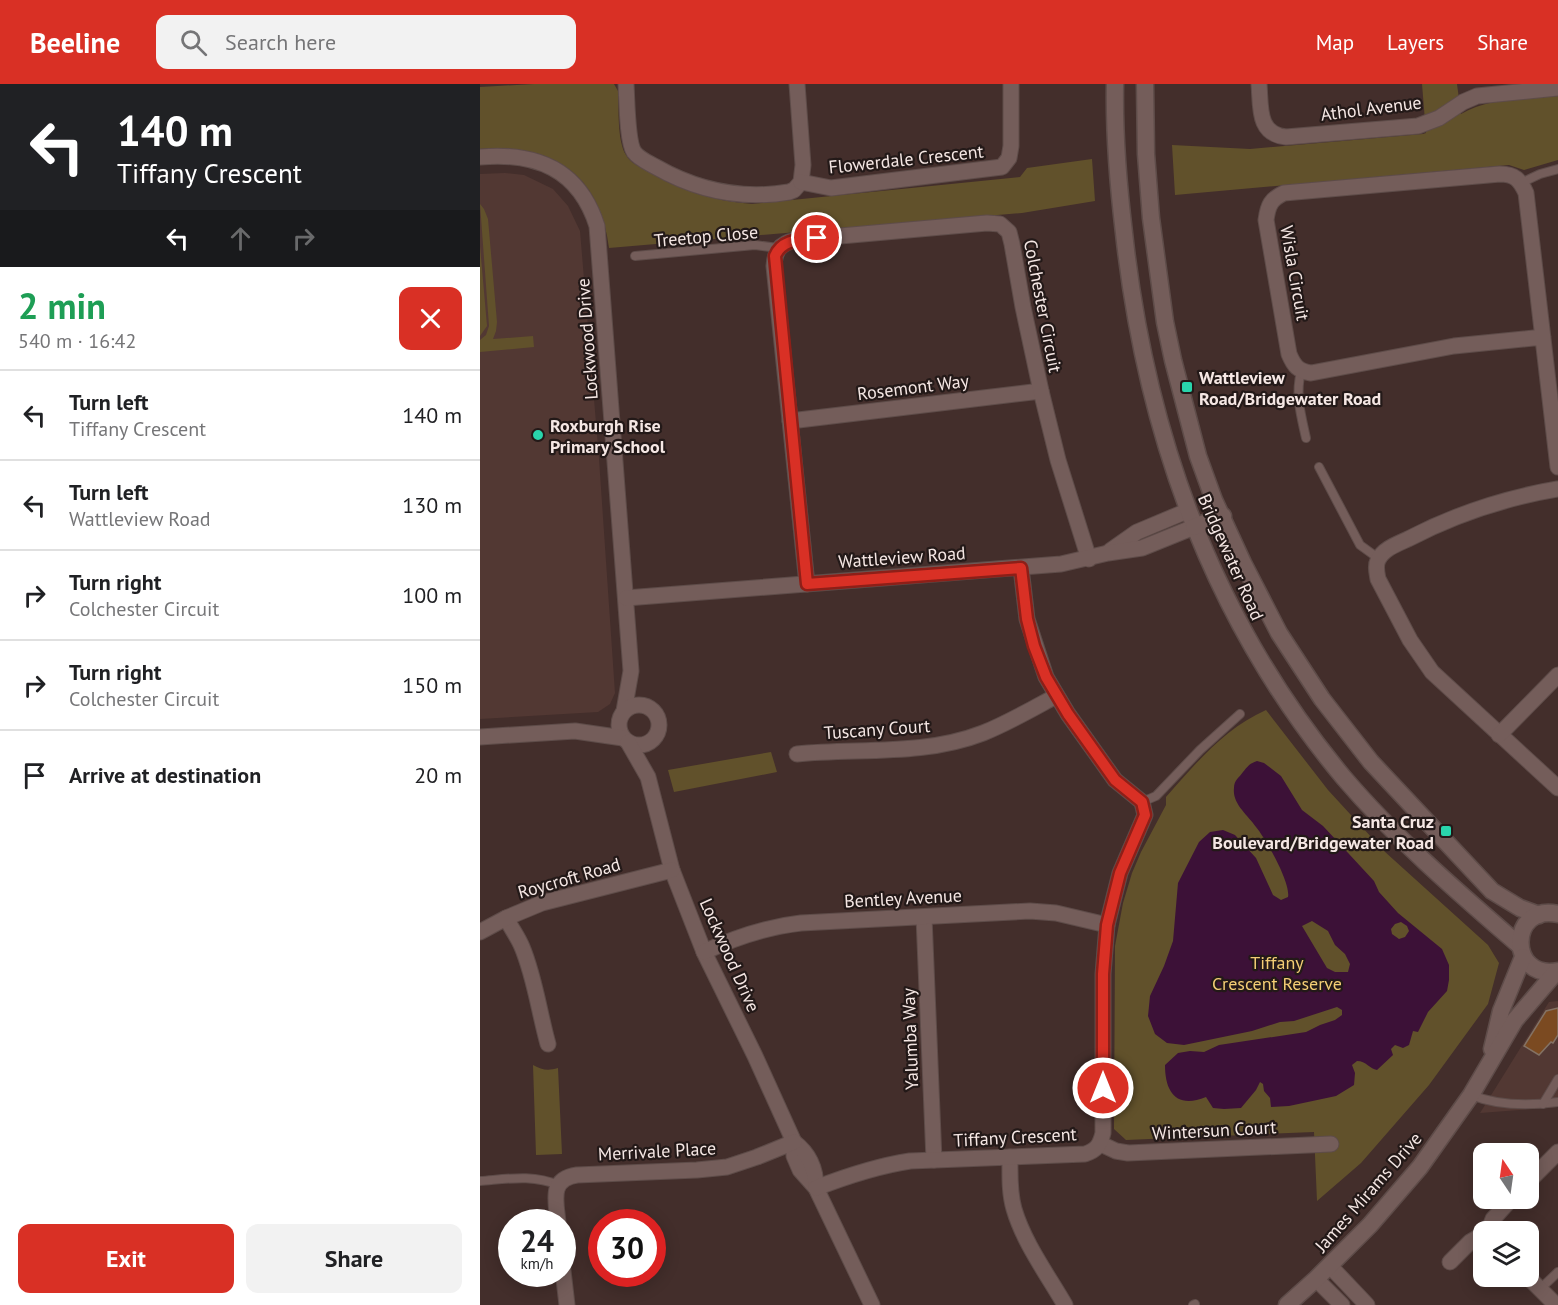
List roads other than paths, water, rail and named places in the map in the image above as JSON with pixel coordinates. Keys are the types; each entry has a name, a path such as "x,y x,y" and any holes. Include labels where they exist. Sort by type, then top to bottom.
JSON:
{"street":[{"path":"626,84 630,140 633,151 640,158 668,174 706,189 744,195 789,192 801,182 803,165 797,84"},
{"name":"Flowerdale Crescent","path":"801,182 826,188 1002,167 1009,158 1011,146 1011,84"},
{"name":"Bridgewater Road","path":"1115,84 1118,188 1129,281 1142,357 1161,435 1187,511 1215,576 1250,645 1295,713 1344,777 1396,835 1521,952 1529,964 1537,970 1557,971"},
{"name":"Bridgewater Road","path":"1145,84 1148,185 1158,272 1173,360 1189,427 1214,500 1243,563 1279,633 1322,699 1371,762 1492,891 1520,908 1550,912"},
{"name":"Athol Avenue","path":"1259,84 1262,118 1266,127 1276,136 1286,137 1418,126 1439,118 1463,102 1477,96 1558,88"},
{"name":"Lockwood Drive","path":"480,157 517,156 536,160 554,169 578,189 594,216 599,234 631,670 622,714"},
{"name":"Wisla Circuit","path":"1300,372 1293,364 1289,354 1266,220 1267,208 1274,198 1284,193 1500,174 1511,174 1521,183"},
{"path":"1521,183 1526,193 1558,466"},
{"name":"Colchester Circuit","path":"778,248 795,240 976,224 1000,224 1009,232 1041,391 1058,460 1089,559"},
{"path":"778,248 774,266 807,584"},
{"path":"1300,372 1311,373 1454,346 1543,337"},
{"name":"Rosemont Way","path":"790,421 1041,391"},
{"path":"1558,489 1512,498 1466,512 1429,528 1389,549 1378,558 1376,568 1378,579 1421,658 1448,688 1558,788"},
{"name":"Wattleview Road","path":"1107,553 1137,532 1214,500"},
{"name":"Wattleview Road","path":"626,598 1061,564 1107,553 1142,549 1223,516"},
{"path":"1021,568 1029,628 1046,677 1056,696 1115,780 1142,802"},
{"name":"Lockwood Drive","path":"631,670 645,705"},
{"path":"1499,735 1558,675"},
{"name":"Tuscany Court","path":"797,754 834,750 914,749 950,742 982,734 1056,696"},
{"path":"481,737 575,731 640,745 651,741 659,731 660,724 655,712 645,705 634,705 622,714 575,731"},
{"path":"622,714 618,727 625,740"},
{"name":"Lockwood Drive","path":"625,740 648,777 672,870 713,975 755,1056 794,1142 804,1150 812,1163 816,1174 816,1188 872,1305"},
{"name":"Lockwood Drive","path":"648,777 651,741"},
{"name":"Tiffany Crescent","path":"816,1188 885,1165 934,1160 1085,1154 1094,1150 1101,1143 1103,1133 1103,974 1107,925 1120,873 1145,815 1142,802"},
{"name":"Roycroft Road","path":"480,932 542,903 672,870"},
{"name":"Bentley Avenue","path":"704,952 775,926 1030,911 1056,913 1107,925"},
{"name":"James Mirams Drive","path":"1487,1067 1501,1011 1521,952 1520,937 1524,927 1530,920 1550,912"},
{"name":"Yalumba Way","path":"924,917 934,1160"},
{"path":"506,918 522,946 548,1044"},
{"name":"James Mirams Drive","path":"1287,1305 1370,1225 1420,1167 1471,1095 1515,1020 1557,971"},
{"name":"Merrivale Place","path":"558,1185 566,1178 577,1175 727,1167 794,1142"},
{"name":"Wintersun Court","path":"1101,1143 1116,1151 1128,1153 1331,1144"},
{"path":"1539,1171 1558,1152"},
{"path":"1010,1157 1010,1182 1023,1233 1065,1305"},
{"path":"557,1209 558,1185"},
{"path":"1492,1221 1502,1209"},
{"path":"1450,1262 1473,1240"},
{"path":"1330,1266 1367,1305"},
{"path":"1316,1279 1342,1305"},
{"path":"565,1287 567,1305"},
{"path":"1537,1287 1556,1305"}],"lane":[{"path":"1521,183 1558,169"},
{"name":"Treetop Close","path":"635,256 755,245 778,248"},
{"path":"1300,372 1297,385 1298,405 1306,438"},
{"path":"1320,467 1360,545 1378,558"},
{"path":"1142,802 1156,796 1200,750 1240,714"},
{"path":"1543,1104 1558,1078"},
{"path":"1471,1095 1485,1101 1500,1103 1558,1102"},
{"path":"480,1181 530,1177 558,1185"},
{"path":"1540,1290 1558,1272"}],"place":[{"name":"Wattleview Road/Bridgewater Road","path":"1187,387"},
{"name":"Roxburgh Rise Primary School","path":"538,435"},
{"name":"Santa Cruz Boulevard/Bridgewater Road","path":"1446,831"}],"park label":[{"name":"Tiffany Crescent Reserve","path":"1277,972"}]}
